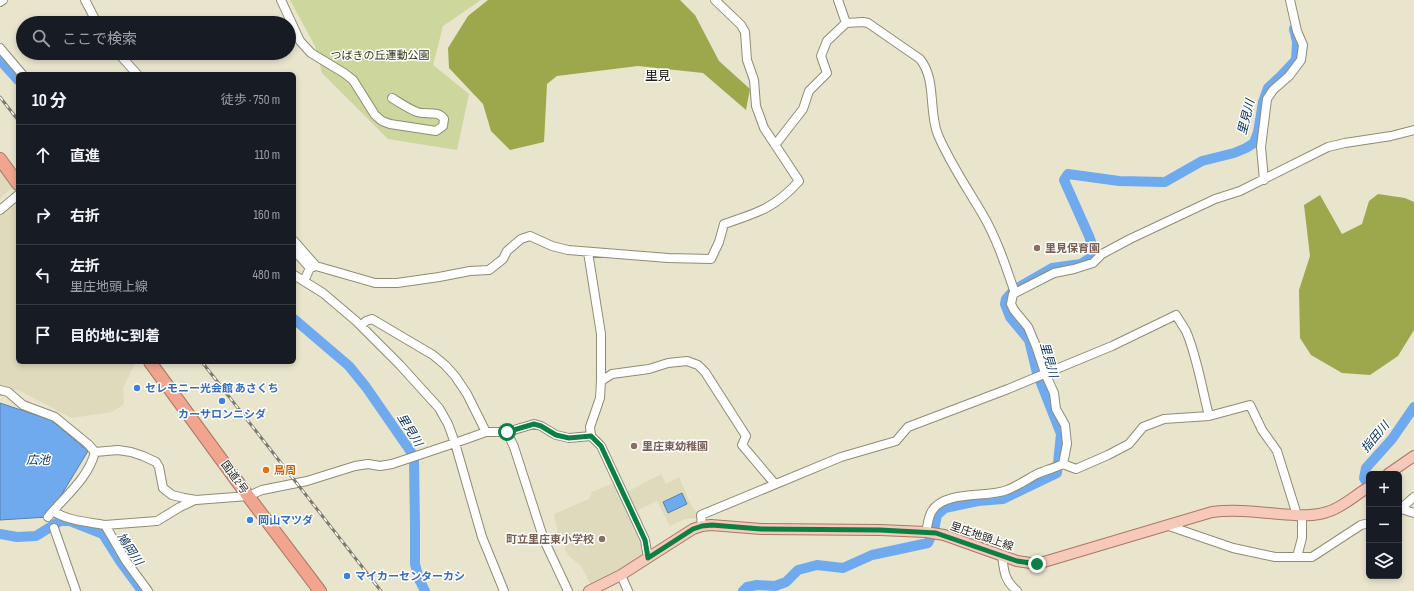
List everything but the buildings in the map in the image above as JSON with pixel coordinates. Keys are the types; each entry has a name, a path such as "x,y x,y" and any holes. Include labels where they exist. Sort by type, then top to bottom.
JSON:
{"highway":[{"path":"0,159 16,181"},
{"name":"国道2号","path":"151,364 320,591"}],"main road":[{"path":"1392,471 1414,456"},
{"name":"里庄地頭上線","path":"589,591 621,575 693,529 702,526 712,525 761,529 930,532 1017,561 1037,564 1166,525 1220,511 1315,515 1339,507 1366,488"}],"street":[{"path":"86,0 94,16"},
{"path":"281,0 288,16"},
{"path":"296,252 313,267 375,283 397,283 470,271 489,270 503,259 507,252 521,239 530,236 558,248 588,252 668,258 711,259 719,242 724,224 767,209 780,201 799,181 764,128 756,106 754,80 747,60 745,32 741,25 715,0"},
{"path":"838,0 846,23"},
{"path":"1264,180 1261,147 1267,99 1273,90 1289,76 1301,60 1303,45 1290,0"},
{"path":"775,145 803,109 809,91 827,73 821,56 827,41 846,23 868,23 920,59 927,70 932,111 937,133 969,195 983,216 1002,256 1015,293"},
{"path":"296,32 300,41 311,53 353,80 375,115 382,121 390,124 436,131 443,126 444,119 441,115 419,112 392,98"},
{"path":"0,48 20,72"},
{"path":"124,60 135,72"},
{"path":"1063,464 1067,444 1066,425 1056,409 1054,393 1028,328 1011,304 1013,294 1054,273 1093,263 1102,254 1130,239 1215,199 1240,191 1264,180 1328,147 1345,142 1391,136 1414,130"},
{"path":"0,210 16,197"},
{"path":"296,244 313,267"},
{"path":"588,252 592,286 601,334 600,398 590,427 591,436 601,446 645,540 648,558"},
{"path":"304,280 313,267"},
{"path":"296,276 323,293 361,326 399,364 439,408 448,424 455,443 482,537 504,591"},
{"path":"702,526 701,515 775,484 799,476 841,457 896,441 908,427 1008,389 1112,346 1176,315 1186,332 1199,371 1209,416"},
{"path":"361,326 366,321 372,319 433,356 445,365 455,376 486,432"},
{"path":"601,381 612,374 649,368 668,363 687,361 698,366 705,372 746,436 742,445 775,484"},
{"path":"0,390 8,392 23,405 55,417 88,444 95,452"},
{"path":"930,532 931,513 933,509 943,502 953,498 965,495 998,493 1063,464 1076,469 1129,444 1144,427 1164,419 1209,416 1250,405 1262,430 1277,451 1299,515 1302,538 1297,557"},
{"path":"95,452 118,450 144,456 156,462 160,467 163,488 172,495 196,500 248,496 262,490 292,484 355,466 368,464 380,466 392,464 486,432 507,432 534,424 541,426 556,435 569,438 591,436"},
{"path":"507,432 514,447 544,540 568,591"},
{"path":"95,452 92,462 76,487 51,514 105,525 157,521 180,507 196,500"},
{"path":"1402,507 1414,497"},
{"path":"1402,509 1414,512"},
{"path":"1166,525 1233,548 1275,557 1312,557 1361,525 1366,524"},
{"path":"105,525 126,560 148,591"},
{"path":"54,528 76,591"},
{"path":"1002,555 1004,571 1009,584 1016,591"},
{"path":"621,575 628,591"}],"shaded area":[{"path":"0,169 13,187 0,199"},
{"path":"16,202 16,364 135,364 123,388 123,405 112,412 72,418 20,391 0,385 0,215"},
{"path":"661,474 666,484 679,477 692,507 698,514 698,518 685,519 670,526 657,501 634,512 625,493"},
{"name":"町立里庄東小学校","path":"616,482 645,546 646,556 592,587 581,566 568,555 558,533 554,514 589,499 592,492"}],"green space":[{"name":"つばきの丘運動公園","path":"290,0 481,0 443,26 433,65 469,94 457,150 388,139 322,73 315,46"},
{"path":"488,0 680,0 695,15 719,61 750,89 746,110 703,73 638,66 557,76 547,84 544,142 510,150 491,131 483,104 449,68 448,48 468,16"},
{"path":"1378,194 1405,198 1414,202 1414,330 1398,356 1370,375 1342,373 1311,355 1300,338 1299,290 1310,256 1304,205 1320,195 1342,234 1362,224 1369,201"}],"water":[{"name":"広池","path":"0,403 51,420 88,451 48,517 0,520"},
{"path":"682,493 687,504 668,513 663,502"}],"waterway":[{"name":"里見川","path":"743,591 747,587 757,585 775,586 786,582 798,570 817,565 843,568 872,555 928,543 934,530 937,515 945,508 978,501 1003,499 1057,473 1061,434 1037,373 1029,340 1010,317 1005,304 1006,299 1014,290 1052,268 1081,264 1093,256 1094,250 1089,236 1064,180 1068,174 1119,181 1165,182 1202,161 1234,153 1254,143 1258,132 1263,102 1268,88 1296,60 1297,42 1294,29"},
{"name":"里見川","path":"0,60 16,78"},
{"name":"里見川","path":"296,321 349,366 366,387 411,452 414,460 415,564 419,579 425,591"},
{"name":"指田川","path":"1366,481 1364,478 1366,468 1392,439 1414,407"},
{"name":"鳩岡川","path":"0,534 17,537 36,536 60,521 70,521 103,534 120,561 142,591"}],"railway":[{"path":"0,97 16,117"},
{"path":"204,364 381,591"}],"place":[{"name":"里見保育園","path":"1037,248"},
{"name":"セレモニー光会館 あさくち","path":"137,388"},
{"name":"カーサロンニシダ","path":"222,401"},
{"name":"里庄東幼稚園","path":"634,446"},
{"name":"鳥周","path":"266,470"},
{"name":"岡山マツダ","path":"250,520"},
{"name":"町立里庄東小学校","path":"602,539"},
{"name":"マイカーセンターカシ","path":"347,576"}],"district":[{"name":"里見","path":"658,75"}],"route":[{"path":"507,432 526,425 534,424 541,426 556,435 569,438 591,436 601,446 645,540 648,558 693,529 712,525 761,529 880,530 936,533 1017,561 1037,564"}]}
